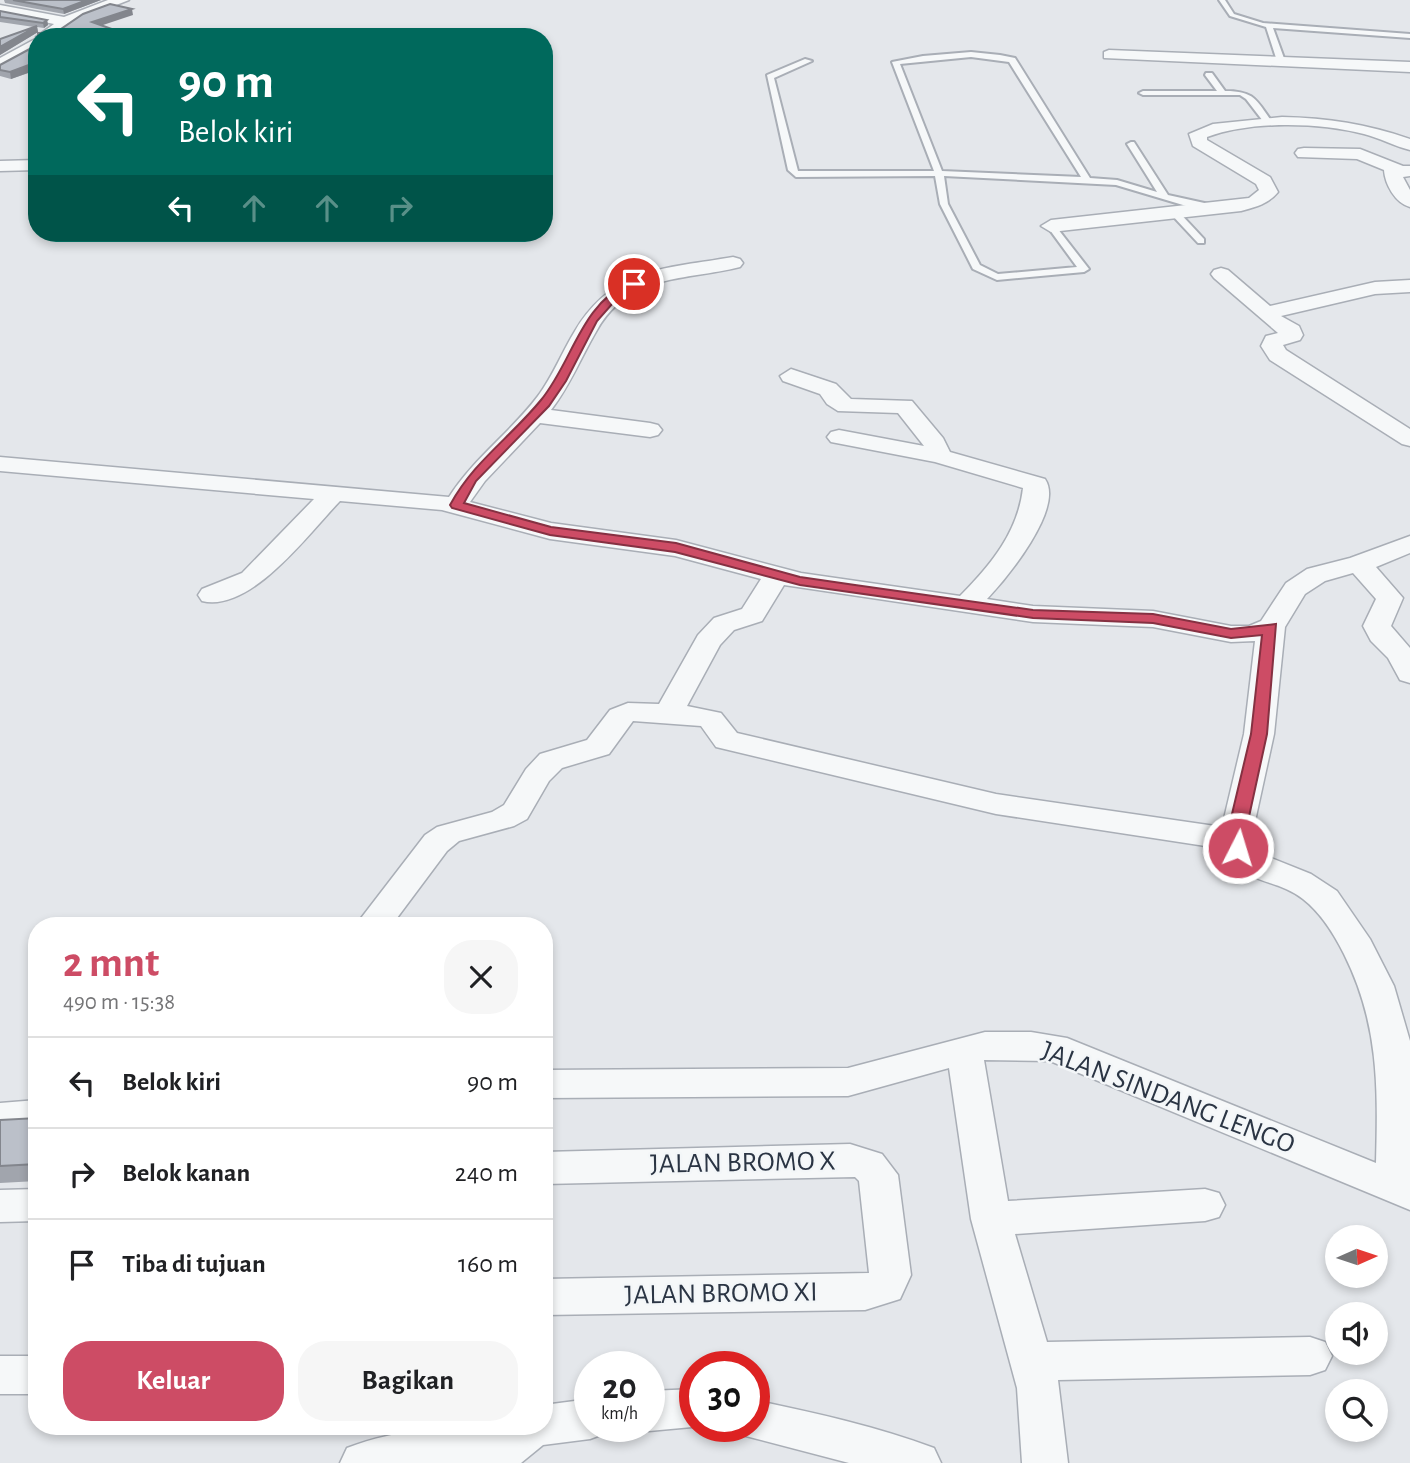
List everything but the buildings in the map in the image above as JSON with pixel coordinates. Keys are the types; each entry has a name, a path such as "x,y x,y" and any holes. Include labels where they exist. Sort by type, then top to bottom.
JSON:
{"street":[{"path":"57,28 122,0"},
{"path":"21,12 49,2"},
{"path":"0,9 66,22"},
{"path":"1191,38 1196,59"},
{"path":"1310,44 1314,62"},
{"path":"0,65 28,54"},
{"path":"1110,55 1196,59 1283,68 1314,62 1410,67"},
{"path":"1051,226 1170,204 1216,206 1255,202 1265,198 1268,187 1255,175 1206,149 1199,142 1198,134 1218,126 1269,123 1353,127 1410,145"},
{"path":"1304,153 1360,154 1403,170"},
{"path":"0,166 28,165"},
{"path":"1403,170 1392,172 1410,201"},
{"path":"456,505 471,480 534,415 560,381 592,319 617,292 658,278 733,263"},
{"path":"1221,274 1292,335 1274,341 1272,346 1278,355 1410,439"},
{"path":"1268,313 1375,288 1410,286"},
{"path":"791,376 828,389 835,399 846,406 904,407 935,443 939,456"},
{"path":"534,415 650,430"},
{"path":"839,437 939,456 1036,484 1031,512 1012,552 994,578 967,604"},
{"path":"0,464 456,505 550,531 676,548 800,581 1033,614 1153,619 1231,634 1252,634 1270,627"},
{"path":"211,595 251,579 333,494"},
{"path":"1402,1190 1392,1041 1385,1006 1356,945 1325,900 1308,884 1260,869 1245,860 1237,840 1259,734 1270,627 1296,589 1317,575 1359,564 1410,544"},
{"path":"1359,564 1390,598 1377,626 1381,635 1400,654 1410,674"},
{"path":"669,713 708,641 724,624 752,615 777,574"},
{"path":"379,917 424,855 448,834 503,819 516,812 537,776 551,761 598,747 620,716 640,710 711,719 727,740 996,804 1237,840"},
{"name":"JALAN SINDANG LENGO","path":"553,1084 848,1082 878,1077 964,1049 1029,1045 1054,1048 1402,1190"},
{"path":"964,1049 991,1219 1039,1388 1045,1463"},
{"path":"0,1118 28,1116"},
{"name":"JALAN BROMO X","path":"553,1168 850,1160 868,1165 878,1175 890,1275"},
{"path":"0,1206 28,1205"},
{"path":"991,1219 1205,1205"},
{"name":"JALAN BROMO XI","path":"553,1297 865,1292 885,1286 890,1275"},
{"path":"1033,1361 1310,1356"},
{"path":"0,1376 28,1374"},
{"path":"553,1424 574,1421"},
{"path":"770,1424 838,1439 918,1463"},
{"path":"363,1463 495,1435"},
{"path":"484,1463 524,1435"}],"lane":[{"path":"1222,0 1232,15 1269,25 1410,36"},
{"path":"1269,25 1283,68"},
{"path":"1051,226 1084,269 997,277 976,267 944,204 939,173 896,62 950,57 998,57 1012,60 1087,180"},
{"path":"808,61 770,76 792,170 810,176 939,173 1087,180 1117,183 1170,204"},
{"path":"1209,75 1221,92"},
{"path":"1143,93 1221,92 1249,97 1269,123"},
{"path":"1131,144 1170,204 1201,241"}],"route":[{"path":"634,284 617,292 592,319 560,381 545,403 471,480 456,505 550,531 676,548 800,581 1033,614 1153,619 1231,634 1252,634 1270,627 1259,734 1236,835 1238,848"}]}
